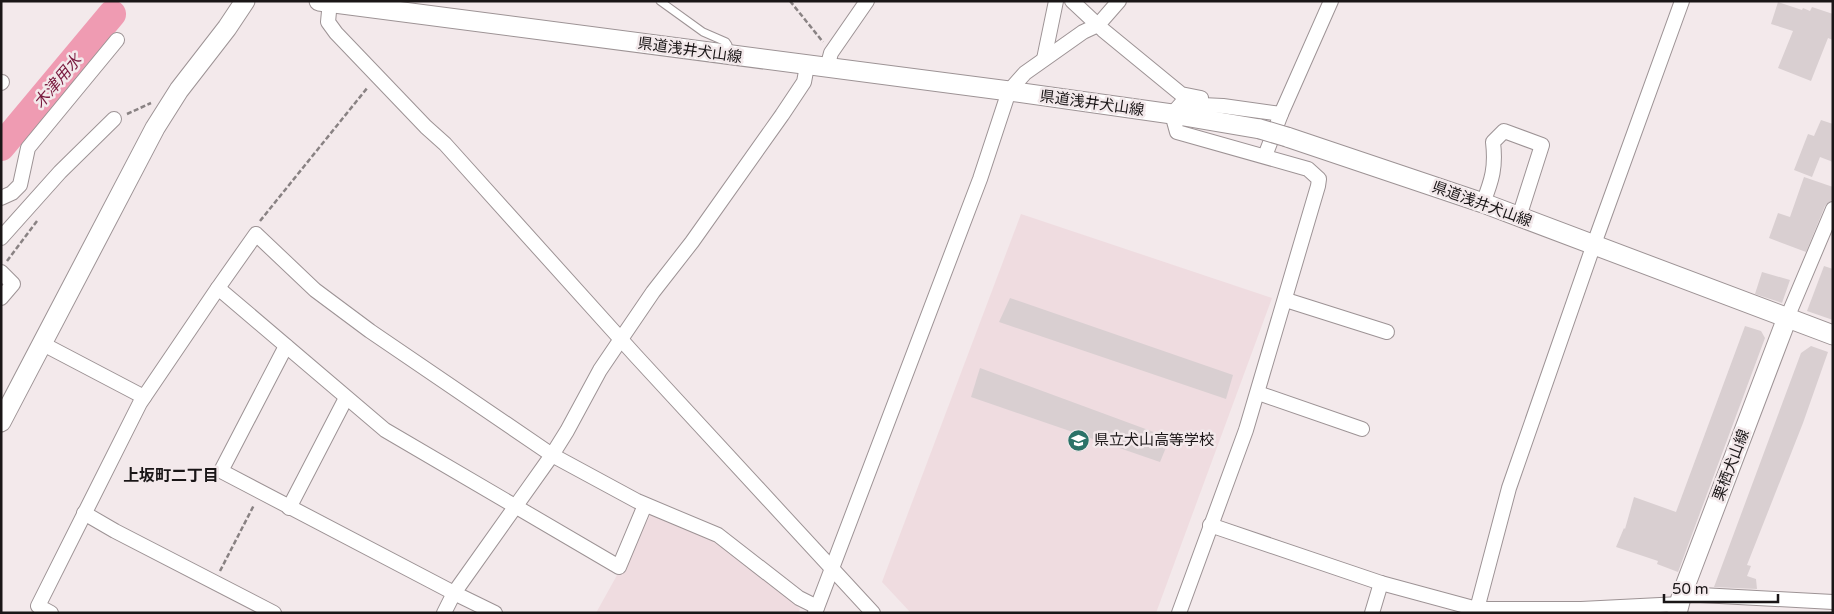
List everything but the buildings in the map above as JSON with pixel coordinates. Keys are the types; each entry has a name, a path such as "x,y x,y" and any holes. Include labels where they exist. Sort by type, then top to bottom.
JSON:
{"main road":[{"path":"1,422 155,128 178,90 227,28 245,1"},
{"name":"県道浅井犬山線","path":"326,2 807,66 829,60 1010,91 1259,128 1483,203 1833,335"},
{"name":"栗栖犬山線","path":"1680,604 1787,318"}],"street":[{"path":"829,60 867,1"},
{"path":"1044,59 1056,1"},
{"path":"1072,1 1181,94 1212,100 1223,106"},
{"path":"52,613 38,606 144,397 256,234 315,290 370,331 552,455 645,505 718,535 816,610 980,179 1010,91 1026,73 1044,59 1083,32 1098,25 1119,1"},
{"path":"1265,156 1281,114 1331,1"},
{"path":"1477,609 1509,488 1594,244 1682,1"},
{"path":"326,2 328,22 336,33 426,127 445,144 872,613"},
{"path":"1,198 12,193 20,185 28,148 117,40"},
{"path":"444,613 454,593 552,455 600,370 621,339 653,292 692,242 782,116 804,82 807,66"},
{"path":"1179,613 1258,393 1318,186 1318,179 1308,169 1177,132 1172,114 1181,104 1223,106 1281,114"},
{"path":"1,238 60,172 114,119"},
{"path":"1483,203 1495,162 1493,142 1504,131 1542,144 1519,217"},
{"path":"1787,318 1833,209"},
{"path":"1,272 14,284 1,298"},
{"path":"218,288 385,430 619,567 645,505"},
{"path":"1286,300 1387,332"},
{"path":"43,344 144,397"},
{"path":"286,346 221,472 494,613"},
{"path":"1258,393 1362,429"},
{"path":"289,508 346,398"},
{"path":"84,514 274,613"},
{"path":"1210,525 1381,583 1477,609 1581,609 1680,604 1833,602"},
{"path":"1372,613 1381,583"}],"lane":[{"path":"660,1 703,32 726,42 728,45 726,55"}],"path":[{"path":"790,1 829,60"},
{"path":"256,234 254,227 377,76"},
{"path":"114,119 154,101"},
{"path":"215,582 260,492"}],"shaded area":[{"name":"県立犬山高等学校","path":"1021,214 1272,298 1156,613 911,613 882,582"},
{"path":"651,514 723,542 800,609 798,613 596,613"}],"waterway":[{"name":"木津用水","path":"1,147 112,14"}],"place":[{"name":"県立犬山高等学校","path":"1078,440"}],"district":[{"name":"上坂町二丁目","path":"171,475"}]}
